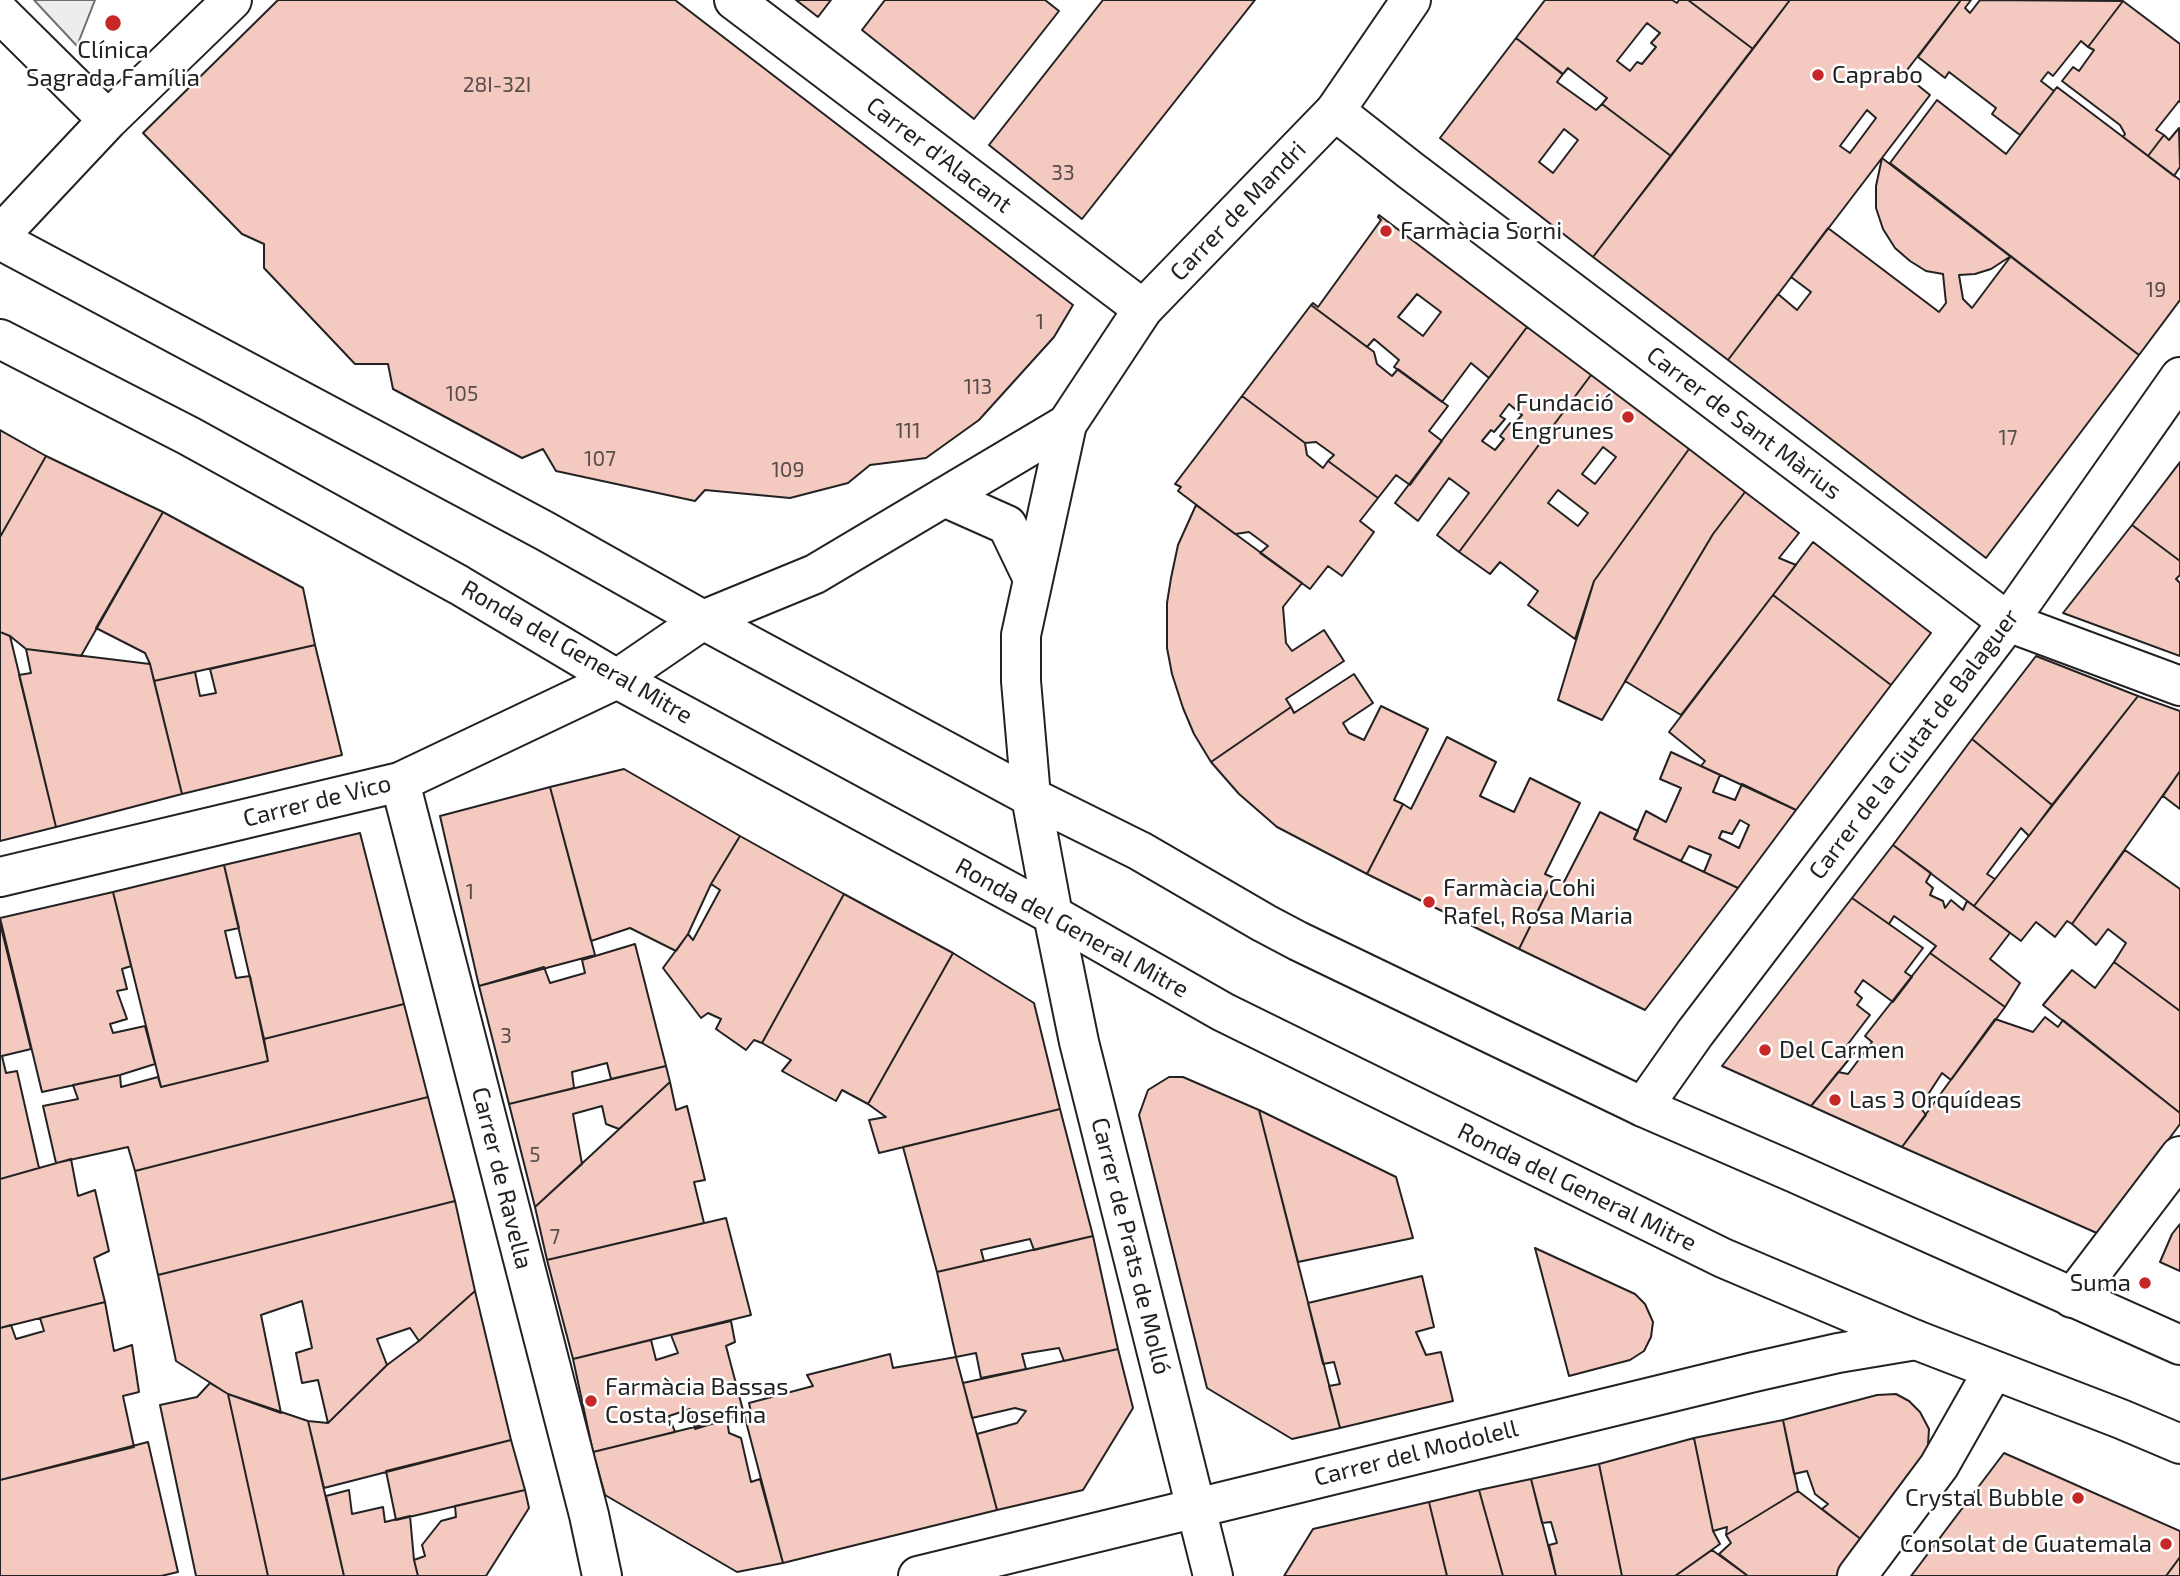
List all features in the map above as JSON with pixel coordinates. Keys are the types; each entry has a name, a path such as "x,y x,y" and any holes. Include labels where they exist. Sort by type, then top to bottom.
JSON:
{"street":[{"path":"232,0 108,120 0,237 1031,797 1140,851 1287,935 1643,1107 2180,1345"},
{"name":"Carrer d'Alacant","path":"734,0 1143,309"},
{"name":"Carrer de Mandri","path":"1067,424 1143,309 1335,111 1411,0"},
{"path":"0,13 108,120"},
{"name":"Carrer de Sant Màrius","path":"1335,111 1421,179 2008,622 2180,686"},
{"name":"Ronda del General Mitre","path":"0,338 189,436 424,565 617,679 1052,915 1223,1012 1699,1247 1916,1340 2180,1444"},
{"name":"Carrer de la Ciutat de Balaguer","path":"1643,1107 1695,1033 2008,622 2180,377"},
{"name":"Carrer de Vico","path":"0,877 400,782 617,679 703,620 815,574 1067,424"},
{"name":"Carrer de Prats de Molló","path":"1067,424 1021,635 1021,681 1031,797 1079,1042 1213,1576"},
{"path":"944,497 1007,525 1033,579"},
{"name":"Carrer de Ravella","path":"400,782 586,1502 602,1576"},
{"path":"2072,1298 2180,1156"},
{"name":"Carrer del Modolell","path":"918,1576 1754,1371 1916,1340"},
{"path":"1857,1576 1939,1466 1993,1371"}],"shaded area":[{"path":"34,0 95,0 77,46"}],"building":[{"path":"278,0 675,0 1073,305 1054,337 979,420 926,458 870,465 848,483 790,498 705,490 695,501 556,471 543,449 522,458 393,389 388,364 355,364 264,268 264,244 242,234 143,133"},
{"path":"796,0 831,0 818,17"},
{"path":"885,0 1045,0 1059,11 974,119 862,30"},
{"path":"1103,0 1255,0 1082,219 989,145"},
{"path":"1545,0 1672,0 1677,3 1679,0 1688,0 1753,49 1671,156 1602,104 1607,98 1568,68 1561,73 1516,38","holes":["1647,23 1660,33 1651,43 1656,47 1642,64 1637,62 1630,71 1617,61"]},
{"path":"1688,0 1790,0 1753,49"},
{"path":"1790,0 1961,0 1904,74 1930,95 1728,360 1593,257","holes":["1867,110 1876,118 1850,153 1840,146"]},
{"path":"1961,0 1971,0 1965,8 1970,13 1980,0 2123,1 2088,47 2081,41 2053,76 2048,72 2041,81 2054,91 2020,135 1992,114 1996,108 1949,72 1945,78 1918,57"},
{"path":"2123,1 2180,44 2180,102 2156,130 2164,135 2148,156 2123,137 2125,134 2120,125 2062,81 2073,67 2079,71 2094,50 2088,47"},
{"path":"1516,38 1563,74 1557,82 1596,110 1602,104 1671,156 1593,257 1440,138","holes":["1564,129 1578,140 1553,173 1539,162"]},
{"path":"2057,87 2180,180 2180,300 2139,355 1890,163 1937,100 2006,154"},
{"path":"2179,128 2180,167 2174,176 2148,156 2164,135 2169,140"},
{"path":"1882,158 2010,256 1991,269 1959,275 1963,299 1972,308 2011,257 2139,355 1986,558 1728,360 1778,294 1797,310 1811,292 1791,277 1828,228 1939,312 1946,303 1943,274 1926,271 1895,248 1883,229 1876,208 1876,186"},
{"path":"1379,215 1527,327 1489,378 1471,363 1442,402 1394,367 1399,360 1374,339 1367,347 1311,305 1313,303 1318,307 1381,220","holes":["1417,294 1441,312 1423,336 1398,317"]},
{"path":"1311,305 1374,352 1377,364 1392,376 1398,369 1448,406 1429,431 1442,441 1410,485 1396,475 1378,498 1328,461 1334,455 1316,442 1305,443 1242,396"},
{"path":"1527,327 1591,375 1459,552 1437,535 1469,493 1449,478 1418,521 1395,503","holes":["1509,404 1522,415 1513,425 1510,423 1500,436 1504,439 1495,450 1482,441 1505,419 1500,416"]},
{"path":"1591,375 1689,449 1594,581 1575,639 1528,605 1538,591 1500,562 1490,574 1459,552","holes":["1603,447 1616,457 1595,484 1582,474","1558,490 1588,513 1578,526 1548,503"]},
{"path":"1242,396 1305,443 1307,455 1323,468 1328,461 1378,498 1360,521 1374,532 1342,576 1328,566 1310,589 1260,553 1268,546 1249,532 1235,534 1178,491 1181,487 1175,484"},
{"path":"0,430 46,456 0,537"},
{"path":"1689,449 1745,492 1713,534 1602,720 1558,700 1594,581"},
{"path":"46,456 163,512 81,656 26,649 10,636 0,632 0,537"},
{"path":"2180,462 2180,561 2132,525"},
{"path":"1745,492 1799,533 1779,558 1796,565 1681,715 1625,681 1713,534"},
{"path":"1196,505 1302,583 1283,607 1286,643 1292,651 1324,630 1344,661 1286,699 1291,707 1211,762 1194,734 1183,708 1167,648 1167,603 1171,578 1178,545"},
{"path":"163,512 303,588 315,645 154,681 145,653 96,628"},
{"path":"2132,525 2180,561 2180,575 2176,579 2180,583 2180,656 2063,613"},
{"path":"1813,542 1931,633 1891,685 1773,595"},
{"path":"1773,595 1891,685 1796,810 1701,766 1705,761 1669,732"},
{"path":"0,632 10,636 56,827 0,841"},
{"path":"315,645 342,755 182,794 154,681 195,672 200,696 216,693 210,669"},
{"path":"26,649 150,664 182,794 56,827 19,675 31,673"},
{"path":"2036,656 2138,696 2052,805 1972,739"},
{"path":"1354,674 1373,703 1343,723 1349,733 1364,740 1381,706 1428,729 1394,800 1403,804 1367,874 1277,827 1239,794 1211,762 1291,707 1294,713"},
{"path":"2138,696 2180,711 2180,771 2072,924 2067,921 2055,937 2036,922 2021,941 1974,906"},
{"path":"1447,737 1496,762 1480,796 1514,812 1530,778 1580,803 1545,874 1554,878 1519,949 1367,874 1403,804 1411,809"},
{"path":"1972,739 2052,805 2029,836 2021,828 1987,874 1995,879 1974,906 1893,845"},
{"path":"1671,752 1720,775 1713,792 1735,800 1742,784 1796,810 1738,888 1704,872 1711,855 1689,846 1681,861 1634,839 1646,811 1666,822 1681,788 1660,779","holes":["1740,820 1749,825 1739,848 1719,838 1722,831 1732,834"]},
{"path":"624,769 740,836 711,884 688,934 676,951 630,928 591,941 550,787"},
{"path":"2180,771 2180,809 2163,796"},
{"path":"550,787 595,955 479,986 440,816"},
{"path":"1600,812 1638,831 1634,839 1738,888 1645,1010 1519,949 1554,878 1564,882"},
{"path":"360,833 404,1004 264,1039 224,865"},
{"path":"740,836 844,894 762,1043 754,1040 746,1050 716,1029 721,1019 708,1013 701,1018 663,968 688,934 693,940 720,890 711,884"},
{"path":"1893,845 1931,873 1926,882 1933,888 1930,895 1943,901 1945,908 1951,900 1963,910 1967,901 2010,933 1990,959 2020,983 2005,1007 1930,953 1936,946 1894,916 1889,924 1852,898"},
{"path":"2125,850 2180,889 2180,1011 2114,962 2126,943 2108,929 2096,945 2072,924"},
{"path":"224,865 239,928 225,931 236,978 250,976 268,1061 161,1087 113,892"},
{"path":"113,892 131,966 122,969 127,989 117,991 127,1019 110,1024 113,1033 145,1026 155,1064 120,1075 42,1092 0,918"},
{"path":"844,894 953,953 868,1104 842,1090 836,1101 782,1071 791,1060 762,1043"},
{"path":"1852,898 1923,948 1905,972 1912,977 1893,1002 1863,980 1855,992 1862,998 1857,1005 1870,1015 1845,1048 1854,1053 1811,1106 1722,1066"},
{"path":"0,923 31,1049 2,1056 6,1073 17,1071 39,1168 0,1179"},
{"path":"635,944 666,1066 611,1079 607,1063 572,1072 574,1088 509,1104 479,986 544,967 550,983 585,973 582,960"},
{"path":"953,953 1034,1003 1060,1109 879,1153 869,1120 886,1117 868,1104"},
{"path":"1930,953 2005,1007 1951,1080 1942,1073 1920,1107 1926,1115 1902,1147 1811,1106 1838,1072 1848,1074 1872,1042 1865,1036"},
{"path":"2114,962 2180,1011 2180,1113 2043,1005 2072,970 2095,988"},
{"path":"404,1004 428,1097 135,1171 128,1147 56,1163 43,1106 78,1099 73,1085 120,1075 121,1087 158,1077 161,1087 268,1061 264,1039"},
{"path":"2045,1017 2058,1027 2063,1020 2180,1113 2180,1124 2099,1234 1902,1147 1995,1019 2033,1032"},
{"path":"666,1066 670,1082 619,1129 606,1124 602,1106 573,1114 582,1164 535,1207 509,1104"},
{"path":"1169,1077 1183,1077 1259,1110 1340,1428 1292,1439 1207,1388 1139,1115 1148,1090"},
{"path":"670,1082 676,1110 687,1106 705,1180 694,1182 704,1223 547,1260 535,1207"},
{"path":"428,1097 455,1201 158,1275 135,1171"},
{"path":"1060,1109 1093,1236 1034,1250 1030,1239 981,1250 984,1261 937,1272 903,1147"},
{"path":"1259,1110 1396,1177 1413,1238 1298,1262"},
{"path":"71,1159 78,1196 95,1190 109,1251 94,1258 105,1302 0,1328 0,1179"},
{"path":"455,1201 475,1291 419,1341 410,1328 377,1339 387,1365 328,1423 318,1380 302,1383 296,1353 312,1348 302,1301 261,1315 281,1413 228,1394 176,1361 158,1275"},
{"path":"726,1218 751,1315 573,1359 547,1260"},
{"path":"2180,1224 2180,1271 2160,1262 2172,1234"},
{"path":"1093,1236 1118,1349 1064,1361 1059,1348 1022,1354 1026,1369 981,1378 976,1353 956,1357 937,1272"},
{"path":"1535,1248 1635,1294 1645,1304 1653,1322 1651,1337 1644,1351 1630,1360 1569,1376"},
{"path":"1422,1276 1434,1327 1416,1332 1426,1355 1441,1352 1453,1401 1340,1428 1329,1386 1340,1384 1334,1362 1323,1364 1308,1303"},
{"path":"475,1291 511,1440 324,1488 308,1421 328,1423 387,1365 419,1341"},
{"path":"105,1302 114,1351 132,1345 139,1392 123,1396 134,1447 0,1480 0,1328 11,1325 16,1339 44,1331 40,1318"},
{"path":"731,1321 735,1342 726,1346 744,1414 695,1429 690,1409 669,1416 675,1432 593,1452 573,1359 651,1340 656,1360 678,1353 671,1335"},
{"path":"1118,1349 1133,1408 1083,1490 997,1510 977,1434 1017,1423 1026,1411 1015,1408 972,1418 963,1383"},
{"path":"890,1354 893,1368 956,1357 997,1510 783,1563 744,1414 751,1412 749,1403 813,1386 807,1375"},
{"path":"210,1383 228,1394 268,1576 196,1576 160,1405 197,1397"},
{"path":"228,1394 308,1421 344,1576 268,1576"},
{"path":"1896,1394 1909,1401 1920,1412 1929,1429 1928,1445 1924,1459 1862,1540 1822,1509 1828,1504 1815,1494 1807,1471 1794,1474 1783,1420 1877,1395"},
{"path":"727,1419 729,1433 741,1438 751,1482 760,1479 783,1563 737,1572 605,1495 593,1452"},
{"path":"1783,1420 1798,1491 1726,1535 1727,1527 1713,1531 1694,1438"},
{"path":"1694,1438 1713,1531 1720,1544 1675,1576 1622,1576 1599,1464"},
{"path":"511,1440 525,1490 396,1520 386,1471"},
{"path":"148,1442 178,1572 161,1576 0,1576 0,1480"},
{"path":"2004,1453 2180,1531 2180,1557 2166,1576 1911,1576"},
{"path":"1599,1464 1622,1576 1556,1576 1549,1545 1557,1543 1551,1522 1542,1523 1531,1479"},
{"path":"1531,1479 1556,1576 1503,1576 1479,1490"},
{"path":"349,1490 352,1514 383,1507 385,1522 410,1516 418,1576 344,1576 326,1496"},
{"path":"525,1490 529,1508 486,1576 418,1576 414,1560 425,1556 422,1545 441,1521 456,1517 455,1506"},
{"path":"1479,1490 1503,1576 1447,1576 1429,1502"},
{"path":"1798,1491 1862,1540 1836,1576 1748,1576 1719,1554 1731,1543 1726,1535"},
{"path":"1429,1502 1447,1576 1284,1576 1313,1529"},
{"path":"1712,1550 1748,1576 1675,1576"},
{"path":"2180,1557 2180,1576 2166,1576"}],"place":[{"name":"Clínica Sagrada Família","path":"113,23"},
{"name":"Caprabo","path":"1818,75"},
{"name":"Farmàcia Sorni","path":"1386,231"},
{"name":"Fundació Engrunes","path":"1628,417"},
{"name":"Farmàcia Cohi Rafel, Rosa Maria","path":"1429,902"},
{"name":"Del Carmen","path":"1765,1050"},
{"name":"Las 3 Orquídeas","path":"1835,1100"},
{"name":"Suma","path":"2145,1283"},
{"name":"Farmàcia Bassas Costa, Josefina","path":"591,1401"},
{"name":"Crystal Bubble","path":"2078,1498"},
{"name":"Consolat de Guatemala","path":"2166,1544"}]}
